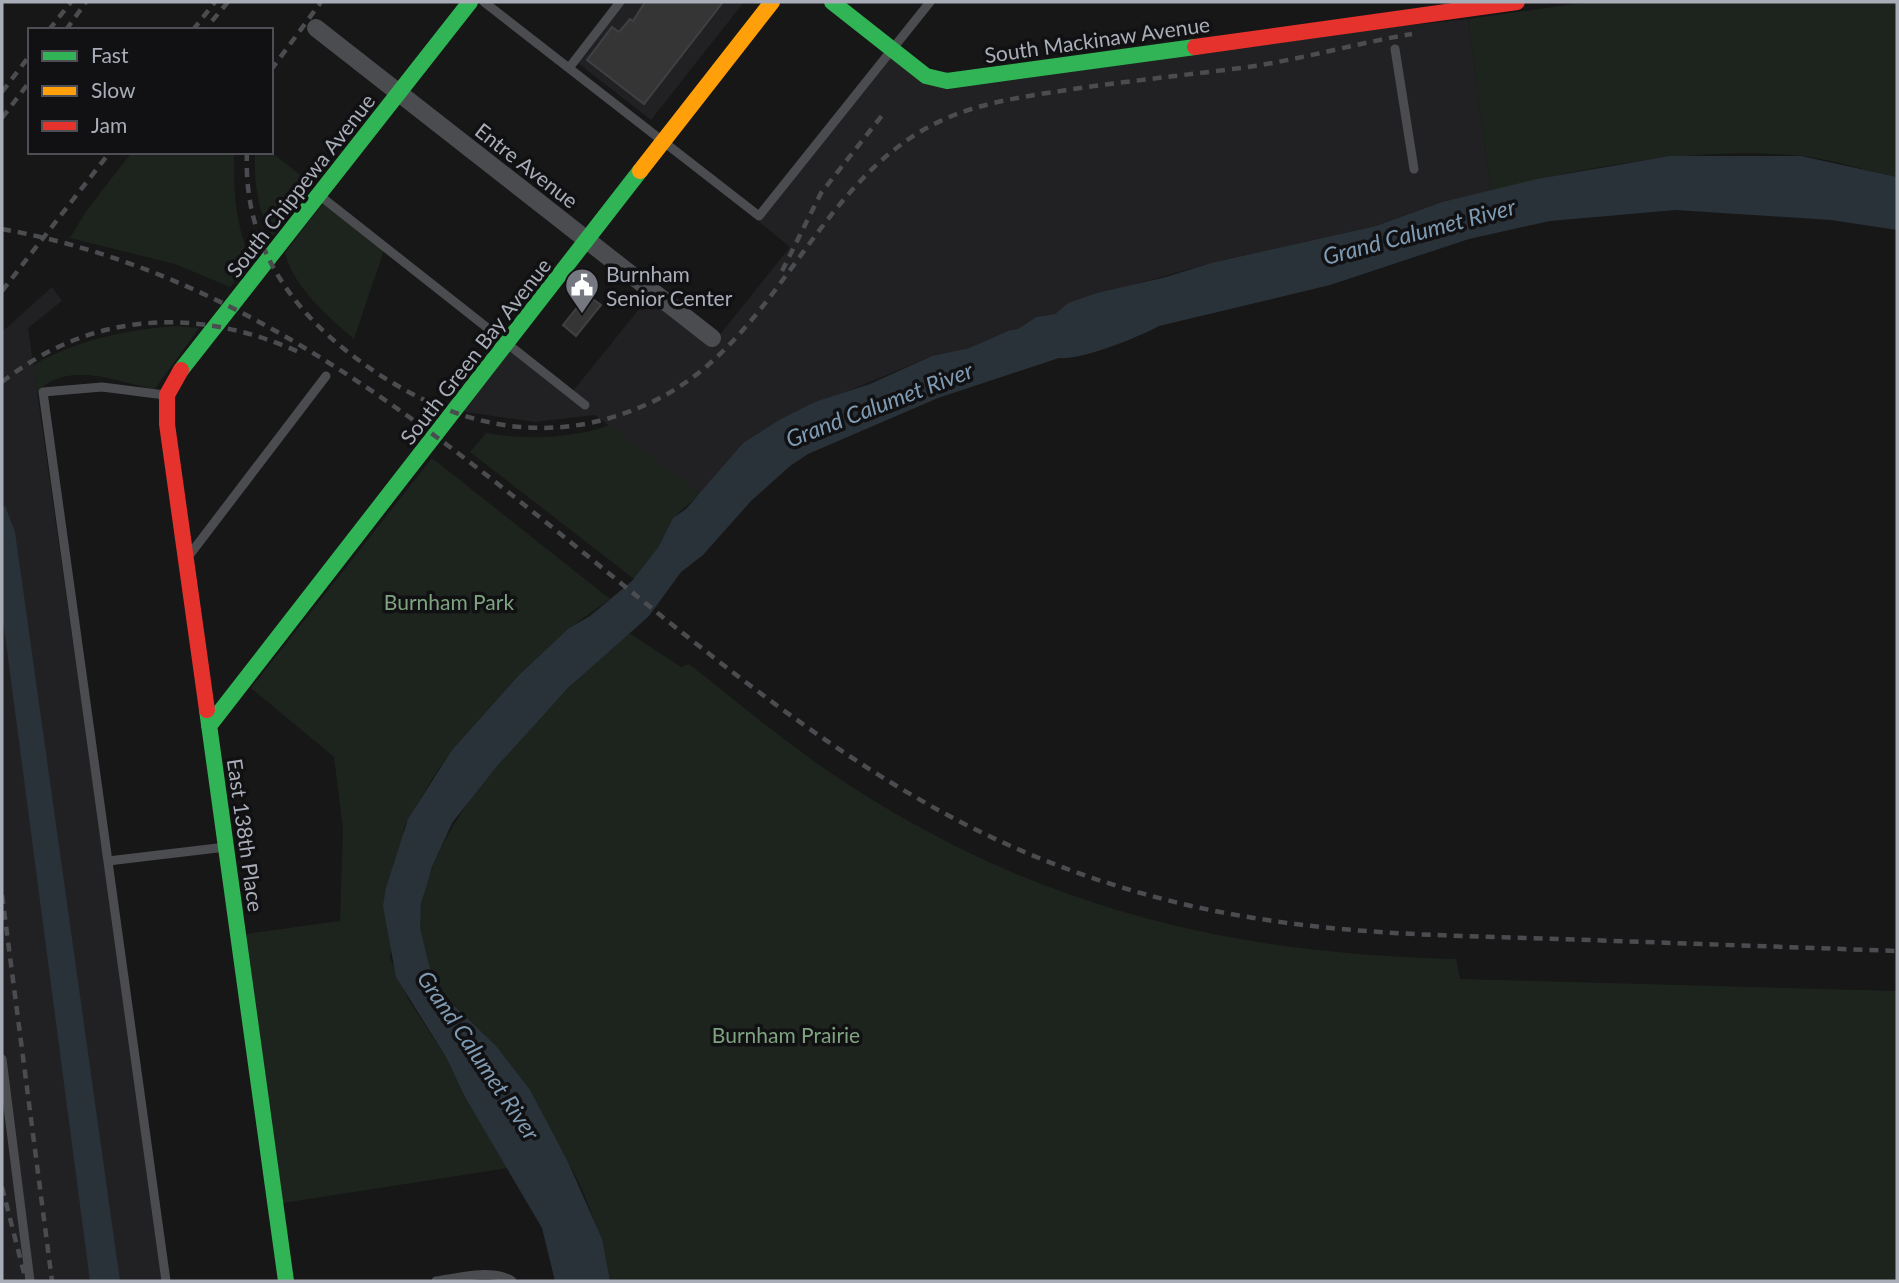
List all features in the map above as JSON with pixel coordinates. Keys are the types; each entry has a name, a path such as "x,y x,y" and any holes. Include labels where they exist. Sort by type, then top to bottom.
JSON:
{"street":[{"name":"South Chippewa Avenue","path":"167,395 178,373 470,2"},
{"name":"South Green Bay Avenue","path":"209,726 772,2"},
{"name":"South Mackinaw Avenue","path":"832,2 926,76 947,81 1452,6 1517,2"},
{"name":"Entre Avenue","path":"316,28 712,338"},
{"name":"East 138th Place","path":"167,395 167,424 286,1281"}],"lane":[{"path":"484,2 759,216 930,2"},
{"path":"569,68 620,2"},
{"path":"1395,49 1414,169"},
{"path":"318,194 584,405"},
{"path":"186,559 326,376"},
{"path":"166,1281 43,392 102,387 167,395"},
{"path":"107,861 227,846"},
{"path":"2,1059 30,1281"},
{"path":"436,1281 501,1275 512,1281"}],"shaded area":[{"path":"626,2 744,2 651,120 578,63"},
{"path":"1468,19 1491,191 1442,202 1376,226 1211,263 1068,303 1055,314 1036,317 1018,329 969,348 932,356 779,420 743,443 700,494 595,415 535,422 459,411 511,342 573,391 652,293 714,342 790,247 759,222 893,52 925,78"},
{"path":"52,287 62,301 28,328 164,1281 2,1281 2,332"}],"green space":[{"path":"1589,2 1897,2 1897,177 1803,156 1726,154 1606,166 1491,191 1468,19"},
{"path":"130,154 234,154 237,209 242,236 252,264 230,287 175,264 70,238 87,210"},
{"path":"255,154 273,154 313,185 272,236 263,216 255,174"},
{"path":"323,203 384,250 354,339 304,290 289,266 285,253"},
{"path":"175,326 199,328 155,389 109,378 79,375 50,382 37,392 33,365 50,356 102,338"},
{"path":"610,425 700,494 673,518 659,546 634,579 470,452 486,433 548,437 580,433"},
{"name":"Burnham Park","path":"432,458 610,599 569,628 519,675 452,750 404,827 390,958 408,999 446,1057 465,1097 508,1168 283,1203 245,934 340,921 343,829 334,757 251,688"},
{"name":"Burnham Prairie","path":"629,633 681,667 689,664 808,757 921,828 993,864 1066,893 1140,917 1216,934 1294,947 1373,955 1456,959 1460,979 1897,991 1897,1281 610,1281 594,1220 568,1162 521,1092 433,979 420,934 426,886 447,837 478,788 557,700"}],"water":[{"name":"Grand Calumet River","path":"1670,156 1801,156 1897,177 1897,230 1831,220 1676,210 1550,221 1469,239 1330,285 1159,326 1109,347 1081,356 1059,358 938,398 808,454 790,466 751,501 703,555 681,572 649,616 567,689 497,766 452,823 432,867 421,904 420,928 432,977 446,998 496,1046 530,1090 568,1162 602,1239 610,1281 555,1281 542,1228 465,1097 446,1057 396,977 383,906 386,888 408,819 452,750 519,675 569,628 590,616 632,581 659,546 673,518 686,509 743,443 779,420 815,402 870,384 932,356 969,348 1018,329 1036,317 1055,314 1068,303 1097,293 1211,263 1376,226 1442,202 1537,179"},
{"path":"5,506 15,532 120,1281 90,1281 2,612 2,507"}],"building":[{"path":"645,2 723,2 644,104 587,60 612,27 619,32 630,19 633,21"},
{"name":"Burnham Senior Center","path":"587,295 601,305 576,336 563,325"}],"railway":[{"path":"51,28 71,2"},
{"path":"67,28 86,2"},
{"path":"195,28 215,2"},
{"path":"212,21 228,2"},
{"path":"273,67 321,2"},
{"path":"247,154 252,213 273,268 289,292 329,336 387,380 459,414 496,424 534,428 572,426 612,417 652,402 696,375 734,340 830,216 864,177 902,144 947,118 1021,97 1248,67 1412,34"},
{"path":"2,92 28,58"},
{"path":"2,118 28,84"},
{"path":"782,271 821,193 884,113"},
{"path":"2,291 108,154"},
{"path":"2,229 136,266 260,323 377,394 488,476 704,650 815,733 931,806 1010,846 1052,863 1136,892 1223,913 1340,929 1450,936 1897,951"},
{"path":"2,382 36,358 72,341 109,329 147,323 185,323 223,328 262,338 301,353"},
{"path":"2,895 52,1281"},
{"path":"2,1187 26,1281"}],"traffic: fast":[{"path":"181,370 470,2"},
{"path":"832,2 926,76 947,81 1195,47"},
{"path":"209,726 640,171"},
{"path":"207,710 286,1281"}],"traffic: slow":[{"path":"640,171 772,2"}],"traffic: jam":[{"path":"1195,47 1517,2"},
{"path":"181,370 167,395 167,424 207,710"}],"place":[{"name":"Burnham Senior Center","path":"582,315"}]}
